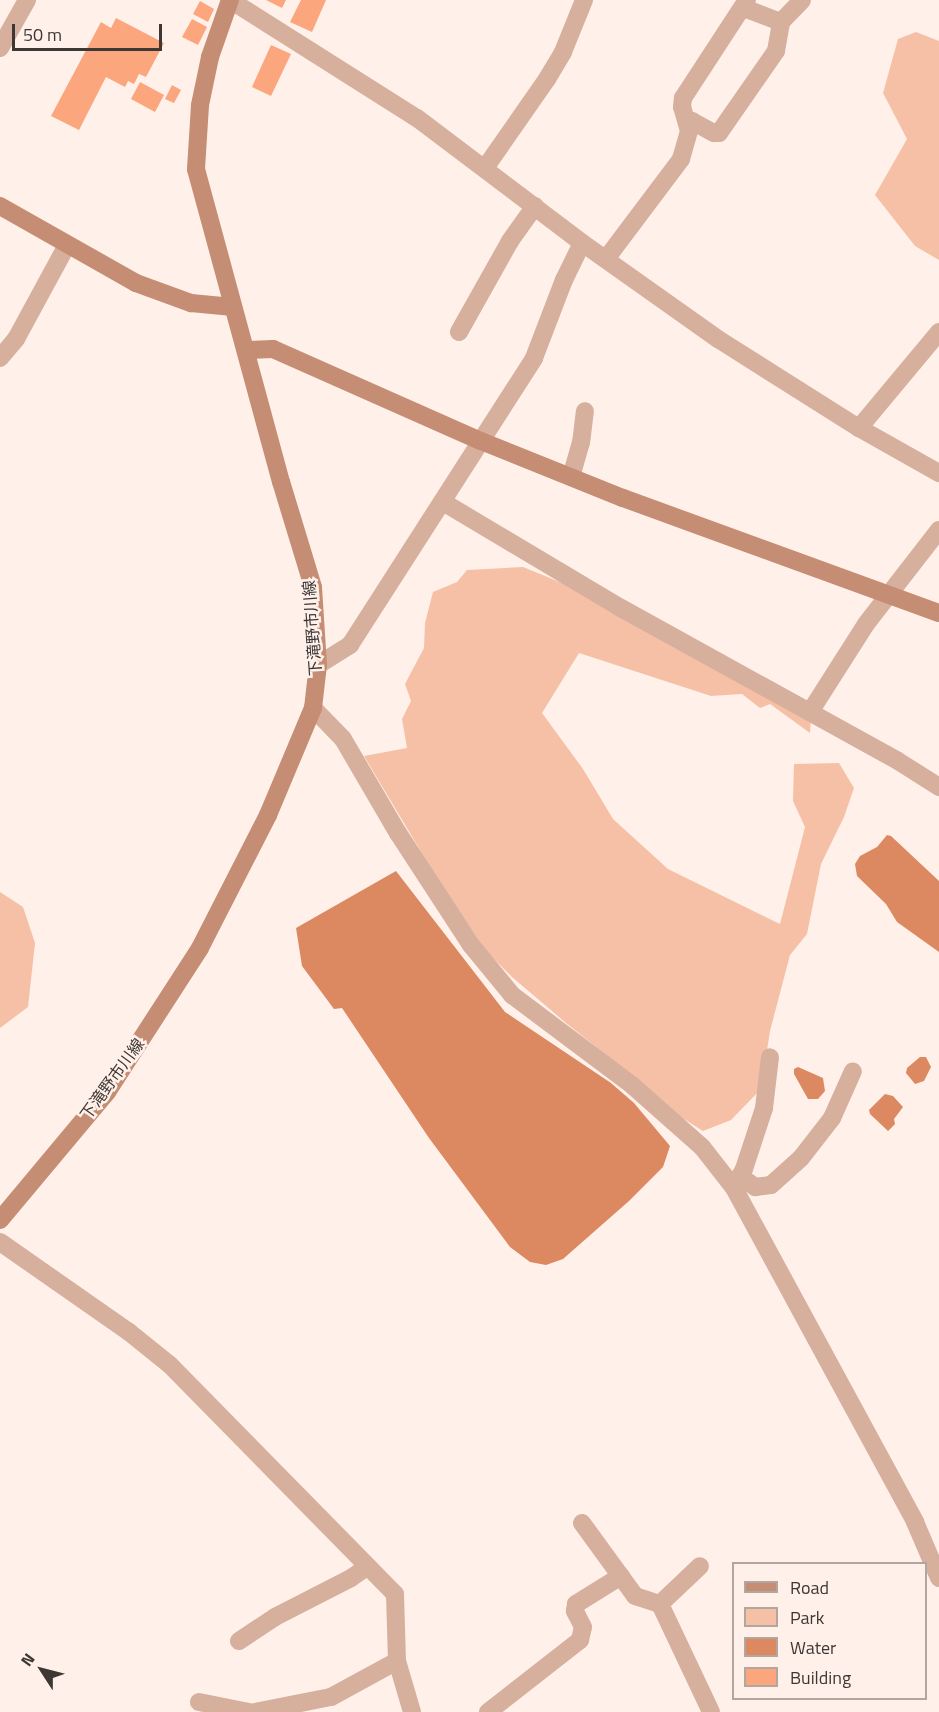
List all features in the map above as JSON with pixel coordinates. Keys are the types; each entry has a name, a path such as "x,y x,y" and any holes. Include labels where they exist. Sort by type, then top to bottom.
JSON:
{"main road":[{"name":"下滝野市川線","path":"0,1220 107,1092 200,948 268,815 313,708 318,664 313,587 281,482 196,169 200,105 210,57 230,0"},
{"path":"0,206 136,283 191,303 233,307"},
{"path":"246,350 273,349 480,441 939,613"}],"street":[{"path":"0,48 27,0"},
{"path":"230,0 345,70 485,168 582,243 718,339 859,428 939,473"},
{"path":"485,168 563,52 584,0"},
{"path":"688,124 692,121 714,134 719,133 776,51 781,22 802,0"},
{"path":"606,259 681,159 690,131 682,107 687,89 746,4 781,22"},
{"path":"459,332 510,241 535,206"},
{"path":"318,664 350,645 534,358 564,280 582,243"},
{"path":"0,358 16,339 67,245"},
{"path":"859,428 939,332"},
{"path":"571,477 582,443 585,411"},
{"path":"443,502 621,608 810,712 939,787"},
{"path":"810,712 866,624 939,530"},
{"path":"313,708 343,739 398,833 471,945 512,995 633,1086 702,1147 737,1182 910,1512 939,1578"},
{"path":"737,1182 764,1108 770,1057"},
{"path":"737,1182 755,1187 771,1185 801,1158 832,1118 853,1071"},
{"path":"0,1242 129,1332 170,1365 395,1594 397,1661 412,1712"},
{"path":"582,1523 635,1596 660,1604 711,1712"},
{"path":"660,1604 700,1566"},
{"path":"239,1641 275,1617 351,1578 367,1567"},
{"path":"488,1712 580,1640 583,1627 575,1611 576,1604 621,1576"},
{"path":"255,1712 331,1696 397,1661"},
{"path":"199,1702 249,1712"}],"green space":[{"path":"916,32 939,41 939,260 915,246 875,195 907,139 883,93 898,39"},
{"path":"523,567 584,592 811,718 810,733 770,704 760,708 742,694 711,696 579,653 542,713 583,769 613,819 668,869 780,924 805,827 793,801 794,764 839,763 854,788 844,817 821,864 807,934 790,955 770,1031 761,1089 731,1120 703,1131 679,1116 654,1093 566,1023 512,977 485,950 432,870 364,756 407,748 402,719 411,701 405,684 424,648 425,623 433,592 457,582 467,570"},
{"path":"0,892 23,907 35,943 28,1007 0,1028"}],"water":[{"path":"887,835 891,836 939,881 939,952 897,922 886,904 857,876 855,864 860,856 877,847"},
{"path":"396,871 505,1012 611,1083 634,1103 670,1146 663,1167 629,1201 563,1259 546,1265 530,1262 510,1247 429,1138 342,1008 334,1009 302,966 296,928"},
{"path":"920,1057 926,1057 931,1067 924,1081 915,1084 906,1073 907,1068"},
{"path":"798,1067 823,1078 825,1091 818,1099 808,1099 794,1074 794,1069"},
{"path":"885,1094 893,1096 903,1107 894,1119 895,1124 888,1131 870,1114 869,1110"}],"building":[{"path":"266,0 286,0 282,8"},
{"path":"301,0 326,0 312,32 290,22"},
{"path":"200,1 214,9 208,22 193,14"},
{"path":"116,18 164,43 146,77 139,74 134,84 128,81 125,87 106,77 79,130 51,116 101,22 111,28"},
{"path":"192,19 207,27 198,45 182,37"},
{"path":"271,45 291,54 271,96 252,87"},
{"path":"140,82 164,95 155,112 131,99"},
{"path":"172,85 181,90 174,103 165,99"}]}
